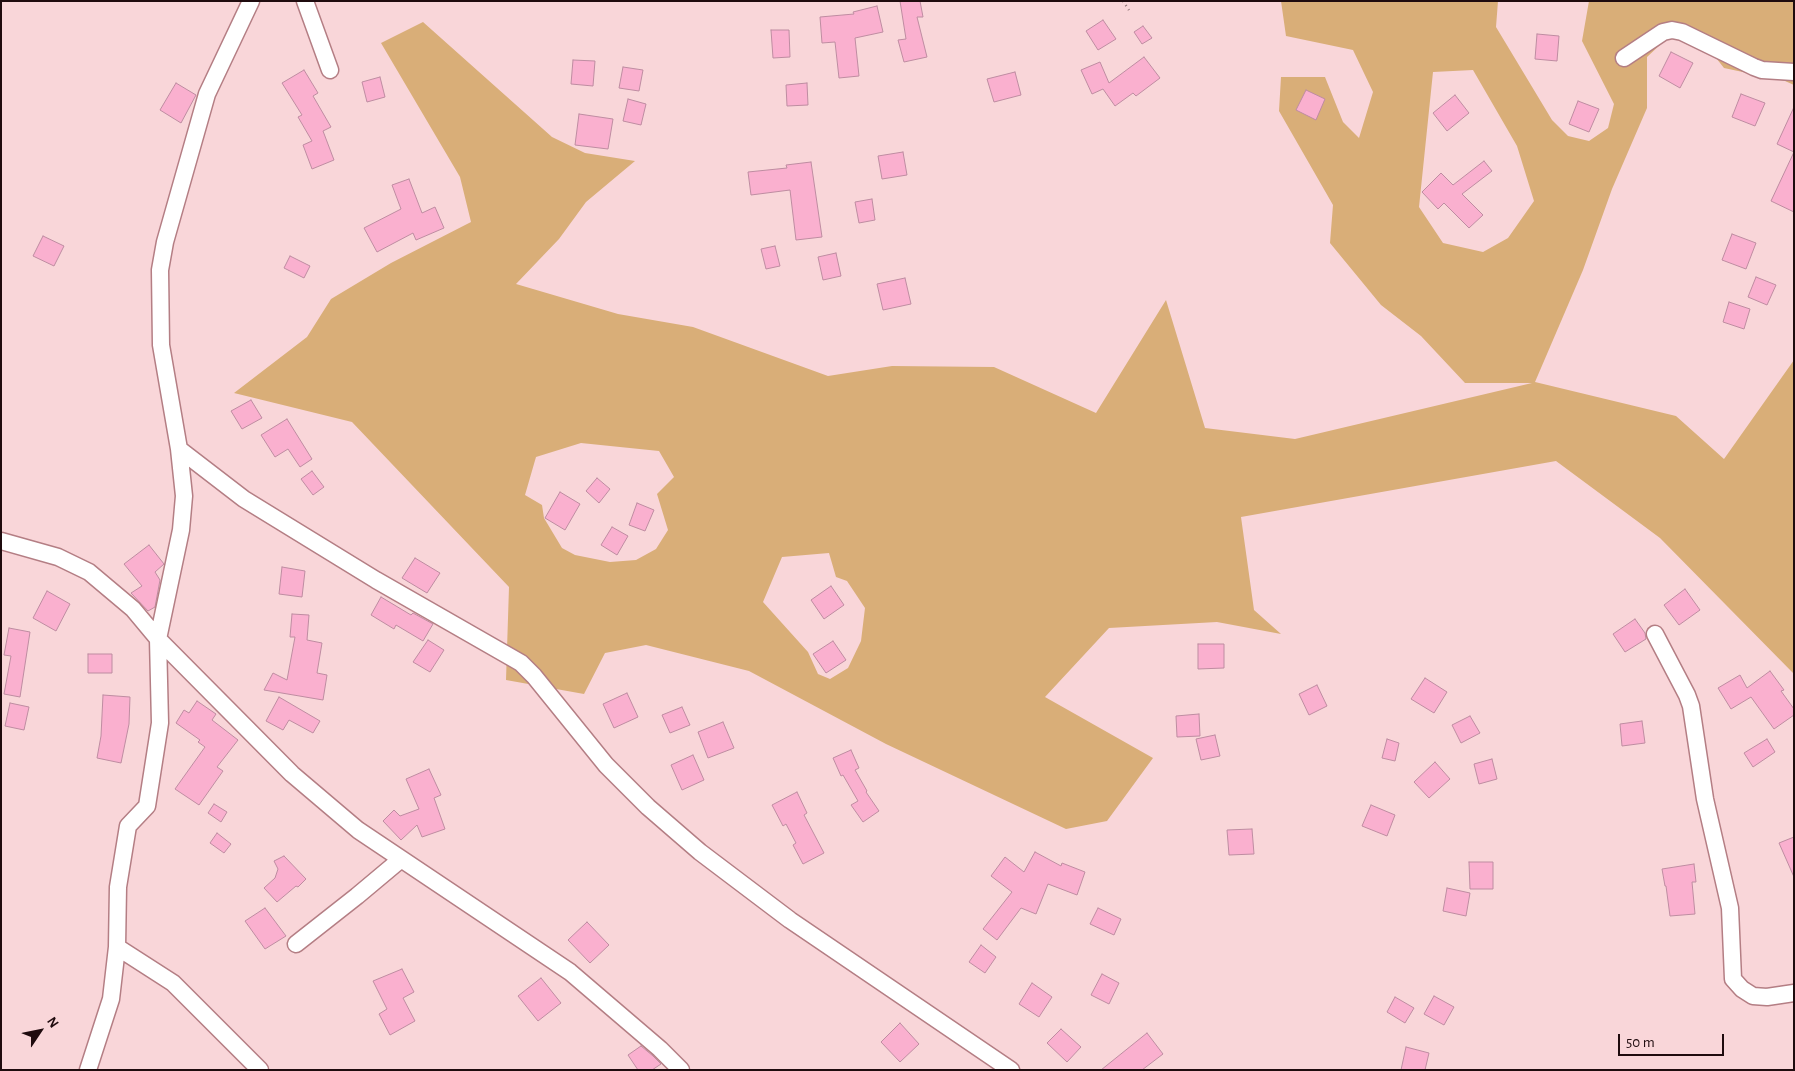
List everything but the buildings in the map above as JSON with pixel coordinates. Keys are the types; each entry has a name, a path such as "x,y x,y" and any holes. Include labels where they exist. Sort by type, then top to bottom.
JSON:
{"street":[{"path":"88,1070 111,999 116,947 118,887 128,826 146,806 160,723 158,639 182,530 184,496 179,449 161,345 160,270 165,242 207,94 251,1"},
{"path":"305,1 330,70"},
{"path":"1624,58 1663,32 1672,30 1682,32 1762,70 1794,72"},
{"path":"179,449 244,499 376,580 521,663 534,676 606,765 648,807 700,852 790,920 1011,1070"},
{"path":"1,541 58,557 89,572 133,609 158,639 292,774 358,830 400,860 472,905 570,972 660,1049 681,1070"},
{"path":"1655,634 1691,706 1705,800 1730,908 1733,979 1742,989 1753,996 1767,997 1794,993"},
{"path":"296,944 400,860"},
{"path":"116,947 173,983 260,1070"}],"path":[{"path":"1123,1 1129,10"}],"shaded area":[{"path":"1281,1 1498,1 1496,27 1552,120 1568,136 1589,141 1608,128 1614,104 1582,41 1589,1 1794,1 1794,85 1785,81 1724,68 1697,34 1677,29 1647,57 1647,108 1612,189 1583,270 1535,382 1676,416 1724,459 1794,360 1794,674 1660,538 1556,461 1241,517 1254,610 1281,634 1217,622 1109,628 1045,697 1153,758 1107,821 1066,829 886,744 749,671 646,645 605,653 584,694 506,680 509,587 352,422 234,393 307,337 331,299 391,263 471,222 460,177 381,43 423,22 552,137 585,153 635,161 586,202 559,239 516,284 618,314 693,327 828,376 892,366 994,367 1096,413 1166,300 1205,428 1295,439 1532,383 1465,383 1421,336 1381,305 1330,243 1333,205 1279,111 1281,77 1325,77 1343,122 1359,138 1373,92 1353,50 1286,36","holes":["1473,70 1517,146 1534,201 1508,238 1483,252 1443,243 1419,207 1433,72","581,443 659,451 674,477 657,494 668,530 656,549 636,560 610,562 575,555 562,548 544,518 542,505 525,495 536,457","829,553 836,577 847,581 865,608 861,641 848,668 830,679 818,674 808,652 763,602 782,557"]}]}
